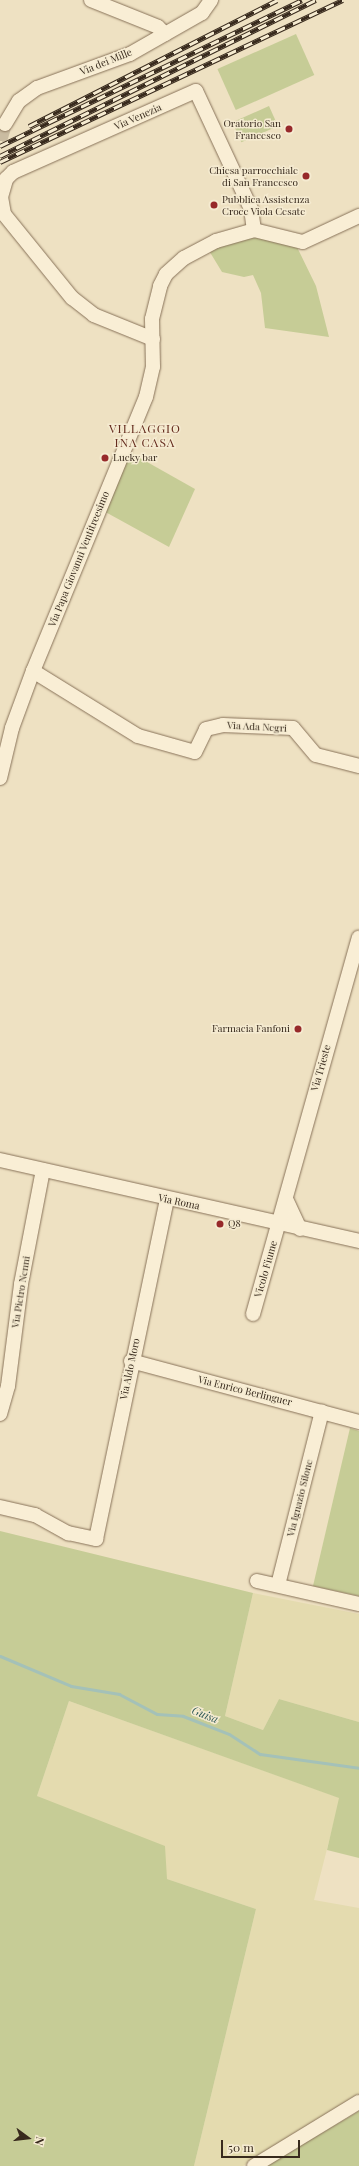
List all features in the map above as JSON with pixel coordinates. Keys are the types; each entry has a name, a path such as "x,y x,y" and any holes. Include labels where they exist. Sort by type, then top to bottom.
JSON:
{"street":[{"path":"92,0 158,27 165,34"},
{"name":"Via dei Mille","path":"5,124 19,101 37,88 123,57 202,13 211,0"},
{"name":"Via Venezia","path":"153,340 94,315 72,298 4,214 1,197 6,179 14,172 196,91 251,210 254,230"},
{"path":"153,340 155,299 166,274 200,248 254,230 304,242 359,216"},
{"name":"Via Papa Giovanni Ventitreesimo","path":"0,778 12,728 33,671 138,418 153,367 153,340"},
{"name":"Via Ada Negri","path":"33,671 138,736 195,752 206,729 223,725 293,728 313,753 359,766"},
{"name":"Via Trieste","path":"279,1224 357,957 359,938"},
{"name":"Via Roma","path":"0,1160 167,1200 359,1241"},
{"name":"Via Pietro Nenni","path":"0,1414 8,1386 21,1284 43,1170"},
{"path":"286,1199 300,1229"},
{"name":"Via Aldo Moro","path":"0,1507 35,1515 68,1534 96,1539 131,1361 167,1200"},
{"name":"Vicolo Fiume","path":"253,1314 279,1224"},
{"name":"Via Enrico Berlinguer","path":"131,1361 359,1422"},
{"name":"Via Ignazio Silone","path":"278,1585 322,1411"},
{"path":"258,1581 359,1604"},
{"path":"254,2166 359,2102"}],"shaded area":[{"path":"253,1593 359,1614 359,1722 279,1699 263,1730 225,1716"},
{"path":"69,1701 340,1798 314,1900 359,1908 359,2094 243,2166 194,2166 256,1909 167,1879 37,1796"}],"green space":[{"path":"296,34 314,75 236,110 217,69"},
{"path":"269,106 278,126 241,142 232,122"},
{"path":"248,233 296,245 316,286 329,337 265,328 261,293 253,275 244,277 222,272 208,249"},
{"path":"124,449 195,489 169,547 100,509"},
{"path":"350,1428 359,1431 359,1596 313,1586"},
{"path":"0,1531 253,1593 225,1716 263,1730 279,1699 359,1722 359,1858 327,1850 339,1798 69,1701 37,1796 165,1846 167,1879 256,1909 194,2166 0,2166"},
{"path":"359,2111 359,2166 266,2166"}],"waterway":[{"name":"Guisa","path":"0,1656 71,1686 119,1694 157,1714 183,1716 229,1734 260,1754 359,1768"}],"tunnel":[{"path":"0,141 5,124"}],"railway":[{"path":"29,126 277,0"},
{"path":"0,146 302,0"},
{"path":"0,156 316,0"},
{"path":"0,162 343,0"}],"place":[{"name":"Oratorio San Francesco","path":"289,129"},
{"name":"Chiesa parrocchiale di San Francesco","path":"306,176"},
{"name":"Pubblica Assistenza Croce Viola Cesate","path":"214,205"},
{"name":"Lucky bar","path":"105,458"},
{"name":"Farmacia Fanfoni","path":"298,1029"},
{"name":"Q8","path":"220,1224"}],"district":[{"name":"VILLAGGIO INA CASA","path":"145,436"}]}
